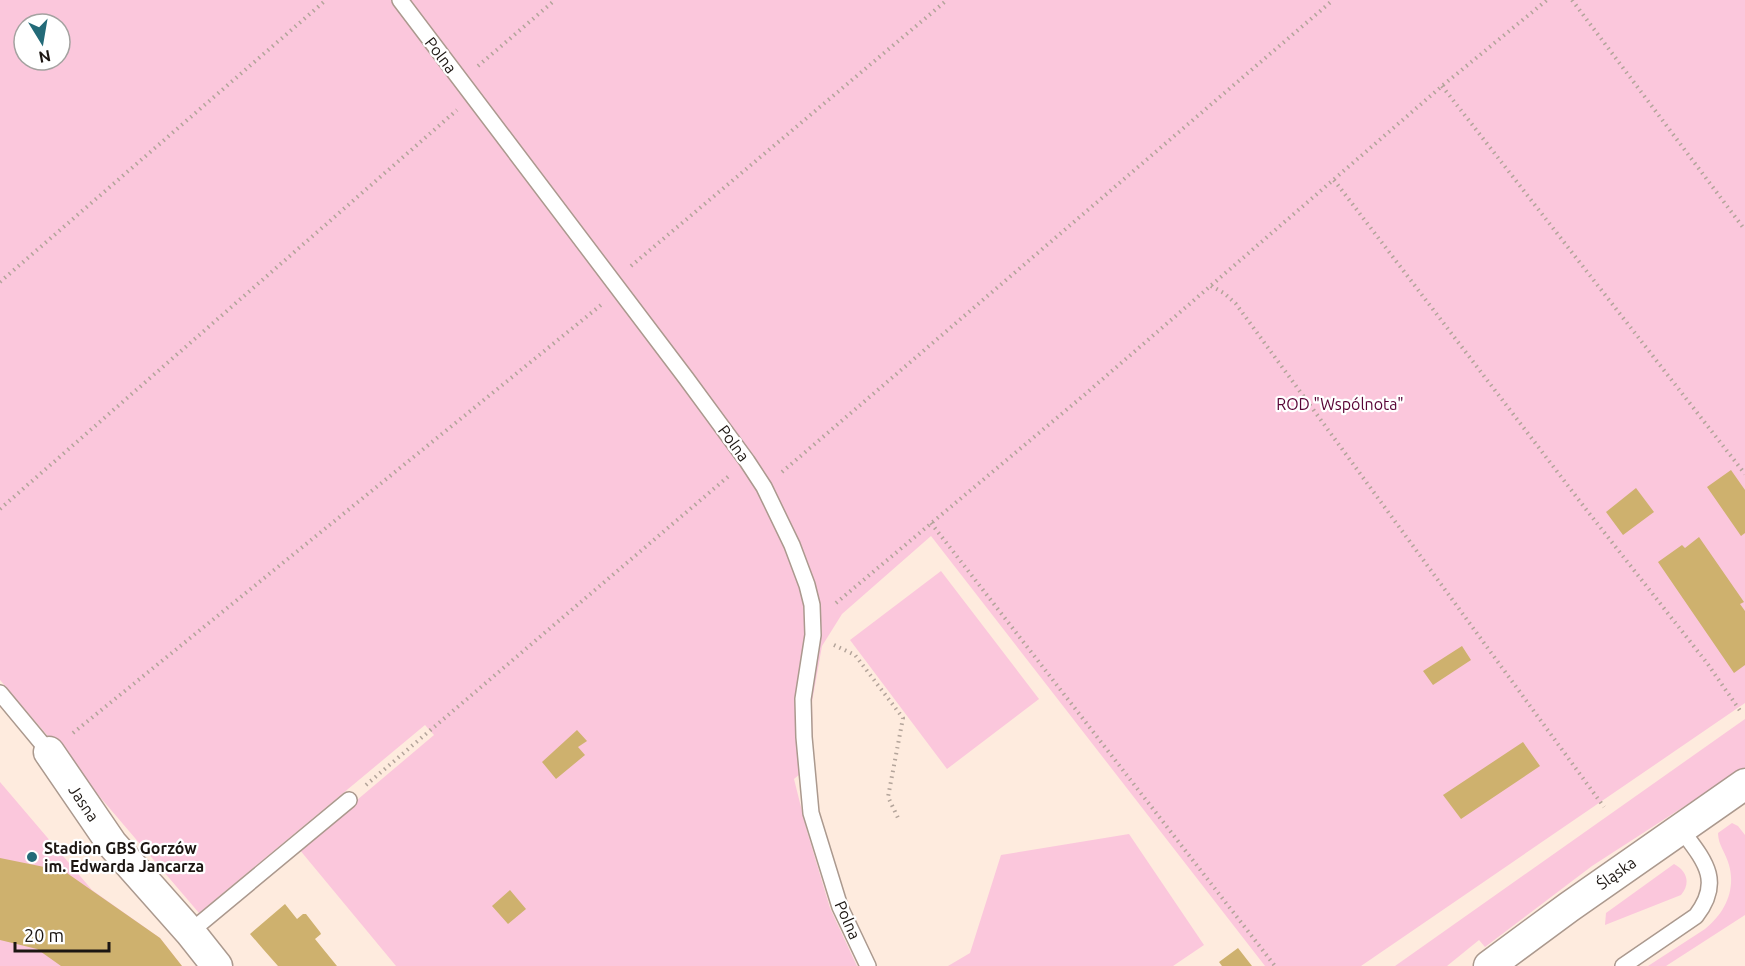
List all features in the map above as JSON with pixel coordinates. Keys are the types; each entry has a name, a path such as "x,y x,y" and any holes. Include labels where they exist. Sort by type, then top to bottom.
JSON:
{"street":[{"name":"Jasna","path":"49,753 112,844 217,966"},
{"name":"Śląska","path":"1490,966 1552,919 1745,784"}],"lane":[{"name":"Polna","path":"400,0 616,285 764,487 792,545 812,605 813,628 803,699 811,813 840,907 868,966"},
{"name":"Jasna","path":"0,693 49,753"},
{"path":"190,932 349,800"},
{"path":"1623,966 1686,924 1696,916 1705,901 1710,884 1709,873 1699,853 1680,828"}],"path":[{"path":"0,282 326,0"},
{"path":"461,80 555,0"},
{"path":"49,753 602,305 627,270 947,0"},
{"path":"764,487 1333,0"},
{"path":"899,820 888,797 903,718 855,655 813,628 931,523 1211,286 1442,86 1547,0"},
{"path":"1572,0 1745,230"},
{"path":"1442,86 1745,474"},
{"path":"0,509 473,96"},
{"path":"1334,180 1585,508 1707,663 1741,712"},
{"path":"1211,286 1224,293 1236,304 1604,807"},
{"path":"349,800 747,461"},
{"path":"931,523 1275,966"}],"green space":[{"name":"ROD \"Wspólnota\"","path":"0,0 1745,0 1745,703 1361,966 1265,966 931,536 842,614 822,646 812,702 813,763 794,779 830,908 857,966 396,966 299,849 434,735 425,725 199,913 0,680"},
{"path":"941,571 1039,699 947,769 850,640"},
{"path":"1745,719 1745,767 1592,866 1485,947 1479,940 1447,966 1395,966"},
{"name":"Stadion GBS Gorzów im. Edwarda Jancarza","path":"0,782 92,890 160,938 182,966 0,966"},
{"path":"1732,823 1738,826 1745,835 1745,915 1666,966 1648,966 1705,929 1723,908 1730,892 1731,874 1718,833"},
{"path":"1129,834 1204,945 1173,966 948,966 970,953 1001,855"},
{"path":"1674,864 1685,874 1687,882 1681,895 1605,925 1606,913"}],"building":[{"path":"1731,470 1745,490 1745,533 1741,536 1707,487"},
{"path":"1636,488 1654,512 1623,535 1606,512"},
{"path":"1699,537 1744,602 1740,604 1745,611 1745,665 1734,673 1658,562 1682,545 1685,548"},
{"path":"1462,646 1471,660 1433,685 1423,671"},
{"path":"577,730 587,741 578,747 585,755 556,779 542,762"},
{"path":"1523,742 1540,766 1461,819 1443,795"},
{"name":"Stadion GBS Gorzów im. Edwarda Jancarza","path":"0,858 64,871 160,938 182,966 61,966 37,949 0,940"},
{"path":"510,890 526,909 508,924 492,906"},
{"path":"285,904 297,919 306,914 321,934 315,939 337,966 278,966 250,934"},
{"path":"1238,948 1252,966 1222,966 1219,962"}],"place":[{"name":"Stadion GBS Gorzów im. Edwarda Jancarza","path":"32,857"}]}
